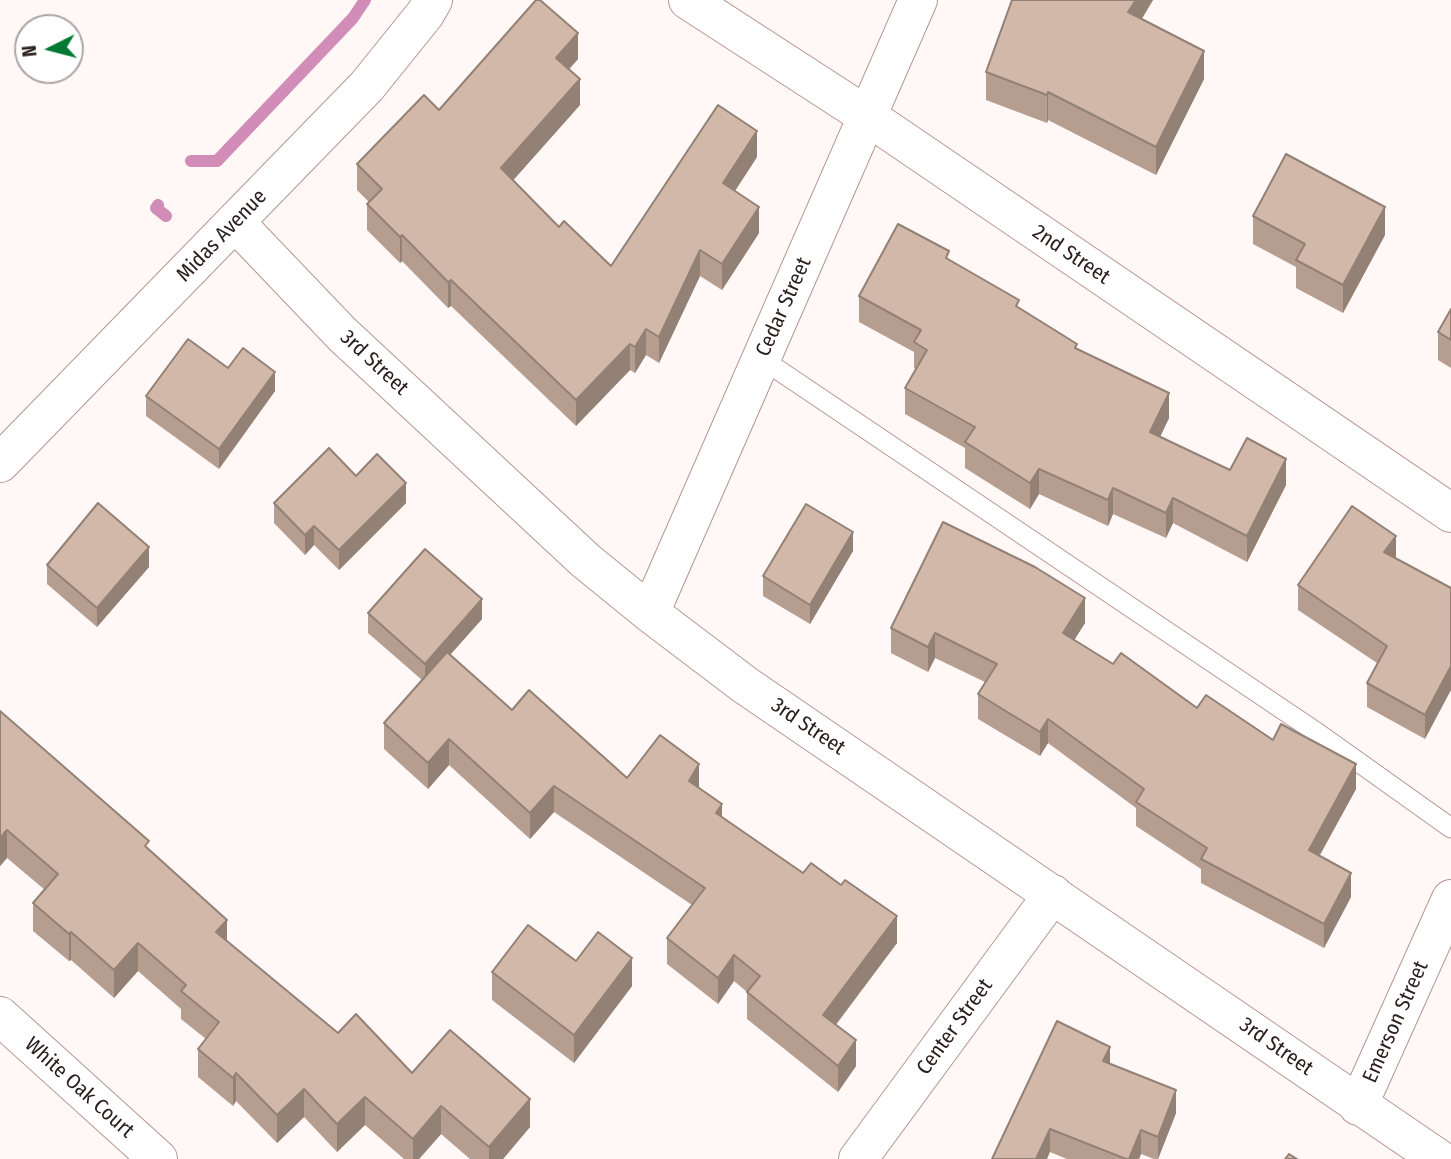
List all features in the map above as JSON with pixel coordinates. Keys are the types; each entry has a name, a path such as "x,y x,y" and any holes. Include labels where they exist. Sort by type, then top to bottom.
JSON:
{"street":[{"name":"Midas Avenue","path":"0,463 367,86 425,14 433,0"},
{"name":"2nd Street","path":"688,0 866,116 1451,513"},
{"name":"Cedar Street","path":"650,613 918,0"},
{"name":"3rd Street","path":"235,222 342,334 586,561 650,613 746,685 1439,1159"},
{"name":"Center Street","path":"858,1159 1053,894"},
{"name":"Emerson Street","path":"1359,1106 1451,900"},
{"name":"White Oak Court","path":"0,1016 158,1159"}],"lane":[{"path":"761,359 1320,734 1451,828"}],"building":[{"path":"536,0 540,0 578,33 556,58 580,79 501,168 559,227 564,221 611,266 718,105 757,131 723,183 759,207 722,264 700,250 659,337 646,329 635,347 630,344 576,400 367,204 382,189 357,164 424,95 439,110"},
{"path":"1012,0 1136,0 1128,12 1204,51 1156,147 1048,92 1047,95 986,72"},
{"path":"1286,154 1385,207 1343,285 1296,260 1305,244 1253,216"},
{"path":"898,224 949,251 946,258 1019,300 1016,306 1077,344 1075,348 1169,393 1150,432 1230,470 1247,438 1286,459 1247,536 1173,498 1166,513 1113,488 1108,500 1039,469 1030,483 965,442 975,427 905,388 927,350 914,342 921,330 859,296"},
{"path":"1451,309 1451,340 1438,332"},
{"path":"188,339 228,368 243,348 275,372 219,449 146,396"},
{"path":"329,448 356,476 377,454 406,483 339,550 314,526 305,535 274,503"},
{"path":"98,503 149,547 97,608 47,565"},
{"path":"806,504 853,532 810,605 763,576"},
{"path":"1352,506 1396,536 1384,552 1451,588 1451,666 1425,715 1367,683 1387,646 1298,585"},
{"path":"943,522 1035,567 1085,598 1063,633 1113,664 1121,653 1197,708 1206,695 1273,740 1281,724 1356,764 1309,850 1351,873 1324,924 1201,859 1207,848 1136,802 1144,789 1048,719 1040,732 978,694 997,664 935,633 928,647 891,628"},
{"path":"425,549 482,599 425,664 368,613"},
{"path":"447,652 512,710 529,690 627,778 660,735 699,764 689,781 722,804 716,813 803,873 811,863 841,885 845,880 897,916 823,1015 856,1040 838,1066 747,992 760,976 734,955 718,978 667,938 705,888 554,786 530,813 449,739 428,763 384,723"},
{"path":"0,711 149,841 145,846 227,920 216,932 338,1033 356,1014 412,1073 450,1030 530,1099 489,1147 441,1106 413,1139 365,1097 337,1124 304,1089 277,1115 236,1073 233,1078 198,1049 219,1022 181,991 186,985 138,943 114,970 33,903 58,874 7,830 0,838"},
{"path":"528,925 576,961 598,932 632,958 574,1035 492,972"},
{"path":"1057,1021 1110,1047 1103,1061 1176,1090 1158,1137 1141,1130 1129,1159 1050,1129 1036,1159 992,1159"}],"waterway":[{"path":"191,161 217,161 353,18 365,0"},
{"path":"158,205 156,208 166,216"}]}
